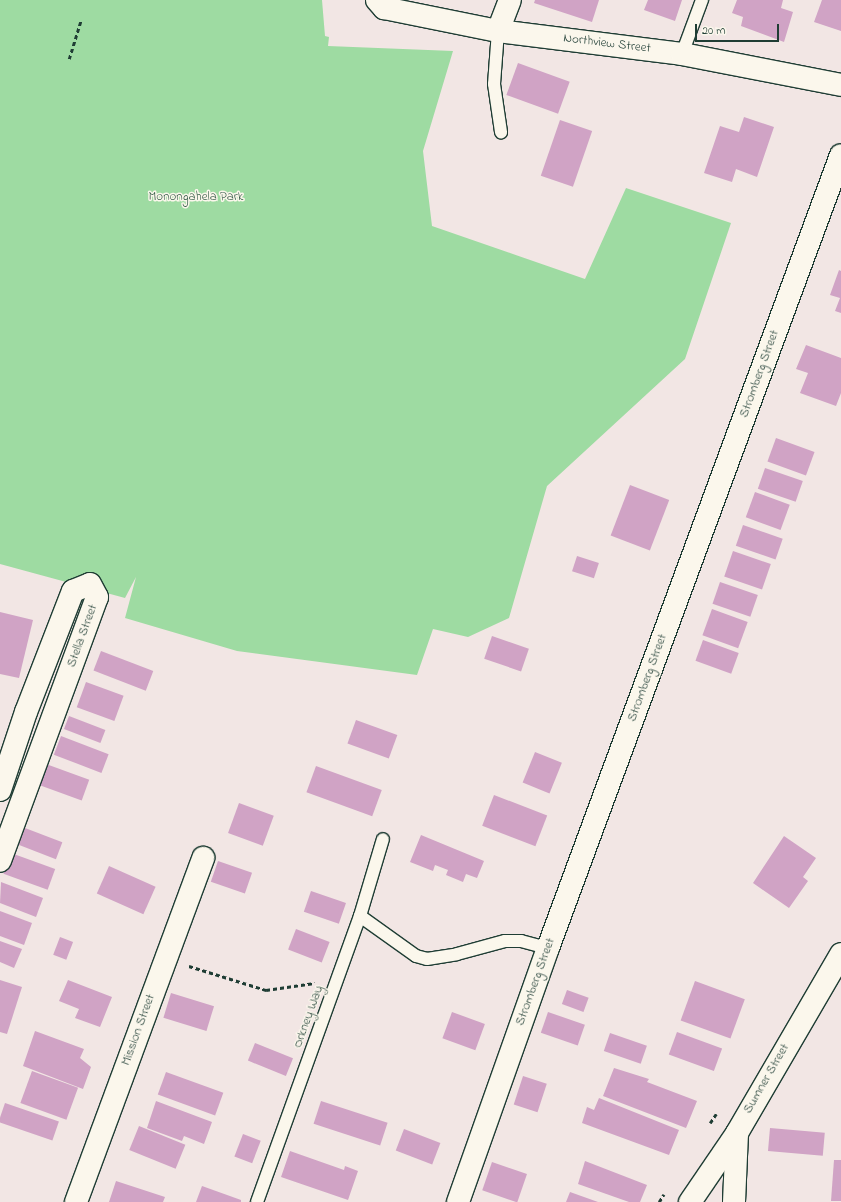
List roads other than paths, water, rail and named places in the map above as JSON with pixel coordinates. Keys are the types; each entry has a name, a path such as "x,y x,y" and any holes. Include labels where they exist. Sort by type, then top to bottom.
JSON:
{"street":[{"name":"Northview Street","path":"377,0 384,8 498,31 682,54 841,85"},
{"path":"498,31 510,0"},
{"name":"Stromberg Street","path":"458,1202 548,948 841,155"},
{"name":"Stella Street","path":"0,790 26,712 72,592 90,584 97,597 0,861"},
{"name":"Mission Street","path":"76,1202 203,858"},
{"name":"Sumner Street","path":"690,1202 737,1133 841,954"},
{"path":"734,1202 737,1133"}],"lane":[{"path":"682,54 702,0"},
{"path":"498,31 494,84 501,132"},
{"name":"Orkney Way","path":"257,1202 360,916 383,839"},
{"path":"360,916 416,956 427,959 456,954 505,941 521,941 548,948"}],"park label":[{"name":"Monongahela Park","path":"196,197"}]}
